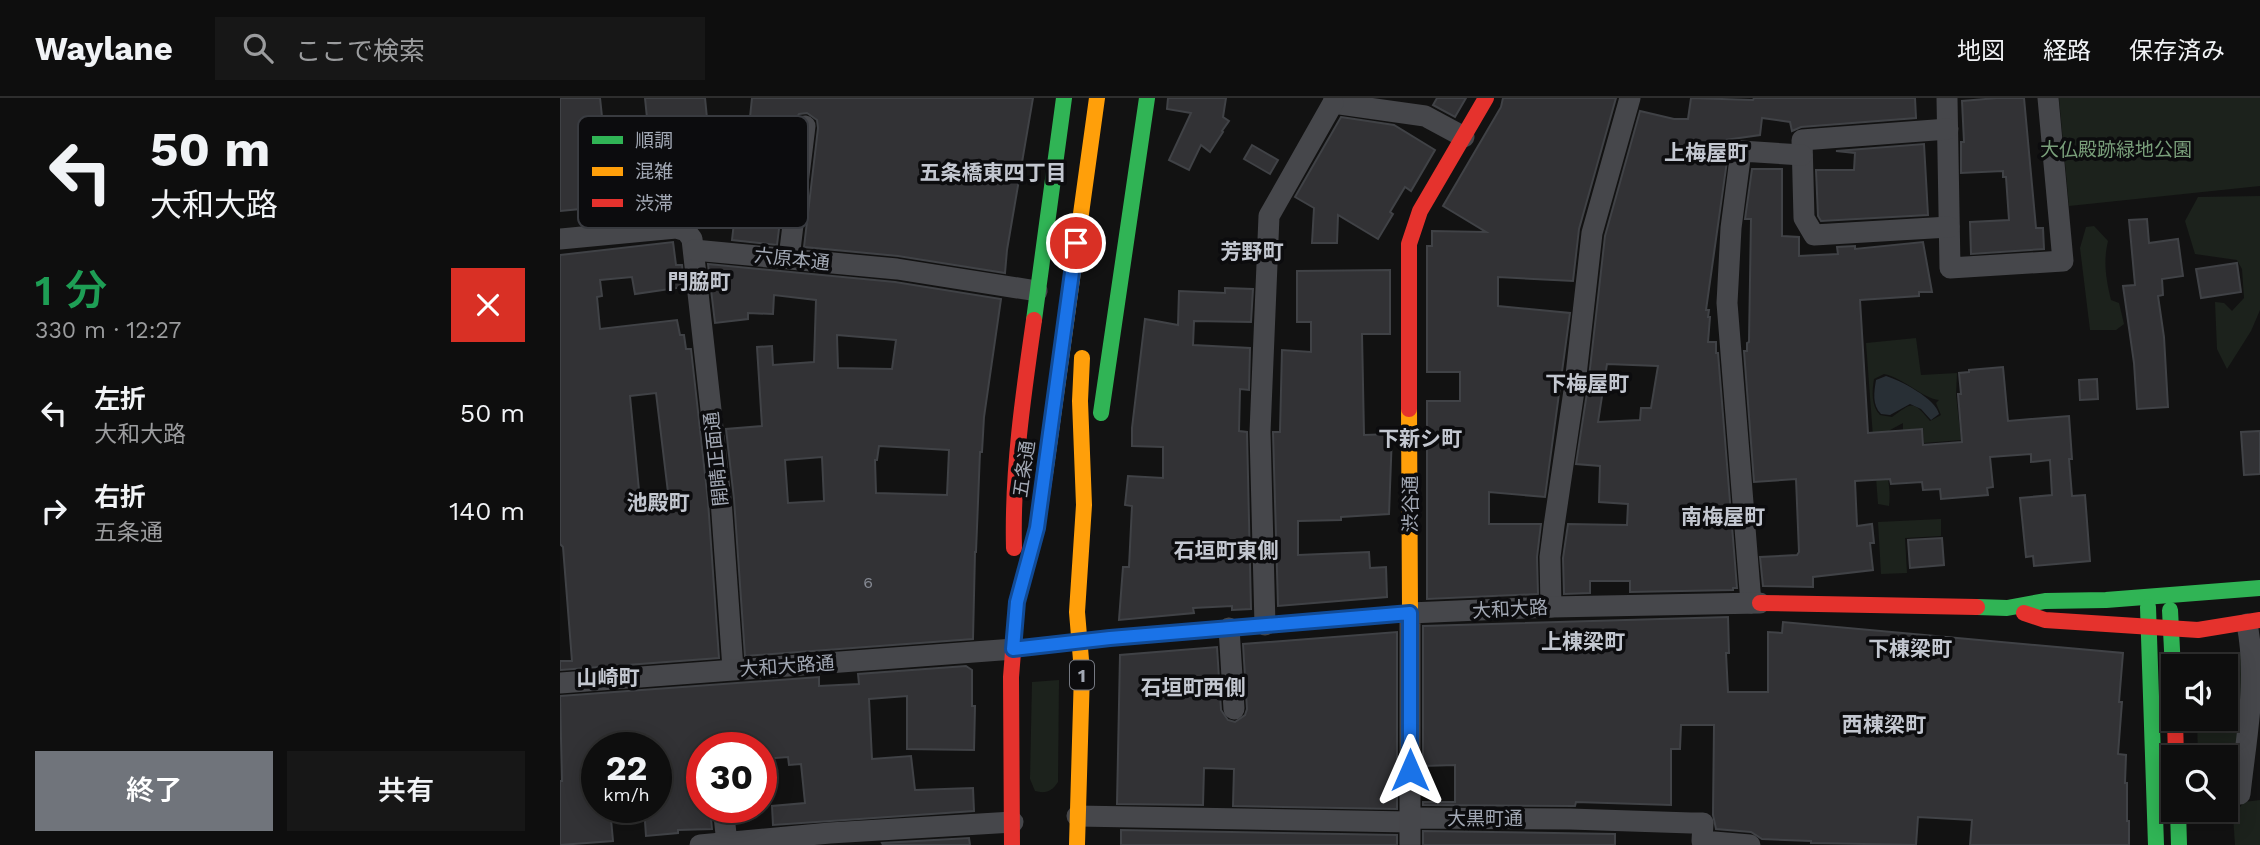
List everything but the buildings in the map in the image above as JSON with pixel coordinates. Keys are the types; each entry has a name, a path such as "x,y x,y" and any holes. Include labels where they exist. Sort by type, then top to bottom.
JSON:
{"main road":[{"path":"1017,602 1013,516 1021,414 1064,98"},
{"name":"五条通","path":"1084,308 1079,268 1097,98"},
{"name":"五条通","path":"1012,845 1011,677 1017,602 1037,528 1079,268 1111,98"},
{"name":"1","path":"1084,505 1098,430 1147,98"},
{"name":"渋谷通","path":"1410,613 1409,244 1420,211 1486,98"},
{"name":"1","path":"1077,845 1082,672 1077,612 1084,505 1080,401 1083,348"},
{"path":"2007,608 2045,601 2147,598 2260,588"},
{"path":"2170,596 2172,654"},
{"path":"2147,598 2156,845"},
{"name":"大和大路","path":"1756,603 2007,608"},
{"path":"2007,608 2045,620 2198,630 2253,622"},
{"name":"大和大路","path":"1013,649 1410,613"},
{"path":"2178,822 2179,845"}],"street":[{"path":"1551,607 1550,557 1575,384 1592,233 1630,98"},
{"path":"1947,98 1950,268 2063,261 2048,98"},
{"path":"1265,625 1260,432 1269,216 1334,101 1425,116 1464,137"},
{"path":"1948,129 1802,140 1802,155 1804,218 1814,235 1950,227"},
{"path":"1756,603 1727,303 1731,228 1741,151 1802,155"},
{"path":"560,239 676,228 688,233 694,250"},
{"path":"789,258 793,228"},
{"name":"六原本通","path":"694,250 897,269 1037,291"},
{"name":"開睛正面通","path":"694,250 721,500 733,669"},
{"name":"大和大路","path":"1410,613 1756,603"},
{"name":"渋谷通","path":"1410,613 1410,845"},
{"path":"2238,794 2252,680 2253,622"},
{"path":"1228,628 1234,709"},
{"name":"大和大路通","path":"560,683 1013,649"},
{"name":"大黒町通","path":"1077,816 1410,822 1415,818 1491,818 1703,824 1702,841 1750,845"},
{"path":"700,845 830,833 1013,822"},
{"path":"725,823 727,843"}],"green space":[{"name":"大仏殿跡緑地公園","path":"2059,98 2260,98 2260,186 2069,206"},
{"path":"2260,196 2260,310 2251,331 2227,369 2217,349 2215,302 2224,303 2232,311 2244,298 2242,269 2237,260 2195,254 2185,221 2198,197"},
{"path":"2094,226 2108,241 2105,263 2108,285 2111,300 2119,303 2124,324 2116,330 2090,330 2080,248 2086,227"},
{"path":"1916,338 1921,375 1957,373 1956,395 1961,440 1924,443 1923,428 1903,430 1903,423 1890,430 1885,447 1889,506 1878,504 1866,343","holes":["1884,374 1939,400 1936,403 1941,415 1930,421 1915,406 1908,406 1892,417 1880,415 1874,403 1874,379"]},
{"path":"1941,519 1941,536 1905,538 1907,573 1881,574 1878,522"},
{"path":"2243,652 2245,667 2237,745 2198,745 2197,731 2238,731 2238,654 2233,654"},
{"path":"1059,680 1058,782 1048,791 1039,792 1035,791 1030,779 1032,682"},
{"path":"2260,800 2260,845 2235,845 2233,822 2238,822 2238,810 2244,802"}],"shaded area":[{"path":"1886,376 1925,396 1939,414 1931,420 1921,409 1910,404 1890,415 1881,414 1875,402 1875,385 1876,380"}],"traffic: fast":[{"path":"1034,320 1064,98"},
{"path":"1101,413 1147,98"},
{"path":"1977,607 2007,608 2045,601 2106,600 2260,588"},
{"path":"2148,607 2156,845"},
{"path":"2170,610 2172,654"},
{"path":"2178,822 2179,845"}],"traffic: slow":[{"path":"1045,474 1097,98"},
{"path":"1077,845 1082,672 1077,612 1084,505 1080,401 1082,358"},
{"path":"1014,649 1110,638 1410,613 1409,409"}],"traffic: jam":[{"path":"1409,409 1409,244 1420,211 1486,98"},
{"path":"1014,548 1022,405 1034,320"},
{"path":"1012,845 1011,677 1017,602 1037,529 1045,474"},
{"path":"1760,603 1977,607"},
{"path":"2024,613 2045,620 2198,630 2260,620"},
{"path":"2175,731 2176,745"}],"district":[{"name":"上梅屋町","path":"1706,152"},
{"name":"五条橋東四丁目","path":"993,172"},
{"name":"芳野町","path":"1252,251"},
{"name":"門脇町","path":"699,281"},
{"name":"下梅屋町","path":"1587,383"},
{"name":"下新シ町","path":"1420,438"},
{"name":"池殿町","path":"658,502"},
{"name":"南梅屋町","path":"1723,516"},
{"name":"石垣町東側","path":"1226,550"},
{"name":"上棟梁町","path":"1583,641"},
{"name":"下棟梁町","path":"1910,648"},
{"name":"山崎町","path":"608,677"},
{"name":"石垣町西側","path":"1193,687"},
{"name":"西棟梁町","path":"1884,724"}],"route":[{"path":"1076,243 1037,528 1017,602 1013,649 1110,638 1410,613 1410,770"}]}
